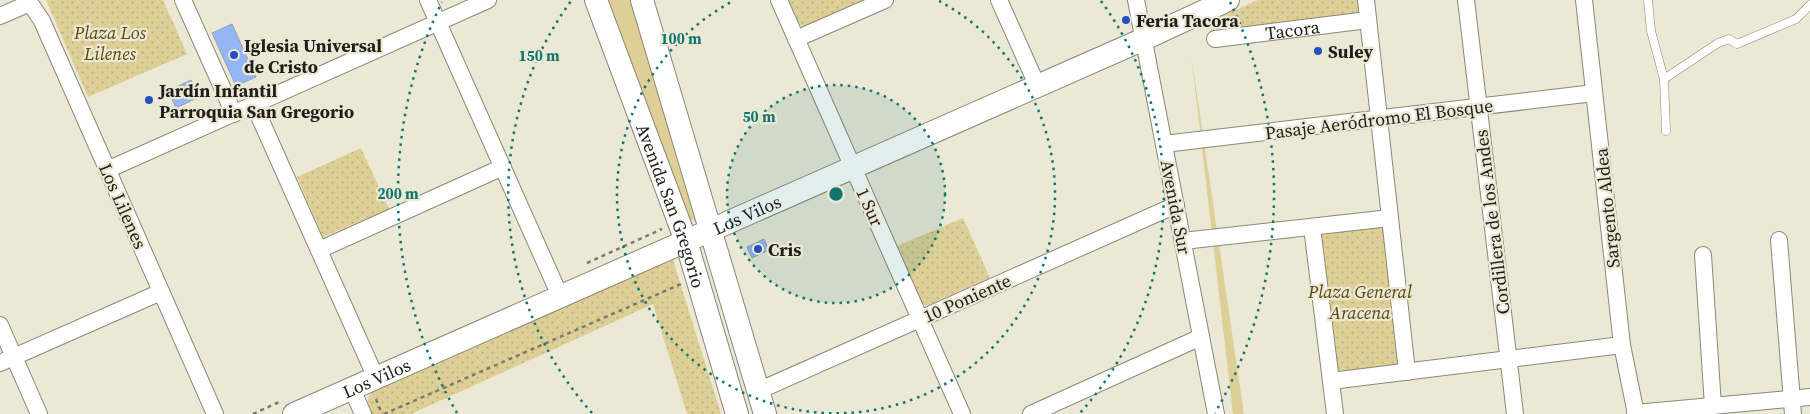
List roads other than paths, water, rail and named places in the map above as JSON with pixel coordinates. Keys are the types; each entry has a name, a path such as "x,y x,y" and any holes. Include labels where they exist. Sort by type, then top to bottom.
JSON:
{"street":[{"path":"183,0 234,114"},
{"path":"428,0 560,296"},
{"path":"107,170 488,0"},
{"name":"Avenida San Gregorio","path":"596,0 686,240 737,414"},
{"name":"Avenida San Gregorio","path":"642,0 765,414"},
{"name":"1 Sur","path":"779,0 962,414"},
{"path":"796,39 885,0"},
{"path":"999,0 1037,85"},
{"name":"Avenida Sur","path":"1136,0 1216,414"},
{"path":"1144,39 1228,0"},
{"path":"1366,0 1407,372"},
{"name":"Cordillera de los Andes","path":"1466,0 1515,414"},
{"name":"Sargento Aldea","path":"1584,0 1622,345 1636,413"},
{"path":"3,10 29,1"},
{"name":"Los Lilenes","path":"29,1 42,21 215,414"},
{"name":"Tacora","path":"1214,39 1368,20"},
{"name":"Los Vilos","path":"294,414 1144,39"},
{"name":"Pasaje Aeródromo El Bosque","path":"1164,144 1594,93"},
{"path":"254,105 376,378"},
{"path":"319,250 503,168"},
{"name":"10 Poniente","path":"758,391 1176,205"},
{"path":"1183,241 1390,218"},
{"path":"1312,227 1335,414"},
{"path":"1778,240 1793,406"},
{"path":"1703,255 1713,406"},
{"path":"7,360 161,292"},
{"path":"0,327 7,360 39,414"},
{"path":"1031,414 1201,337"},
{"path":"1331,382 1622,345"},
{"path":"352,389 363,414"},
{"path":"1636,413 1713,406 1793,406 1810,397"}],"lane":[{"path":"1648,0 1651,31 1664,79 1666,131"},
{"path":"1664,79 1718,43 1729,39 1738,44 1796,19 1810,5"}],"place":[{"name":"Feria Tacora","path":"1126,20"},
{"name":"Suley","path":"1318,51"},
{"name":"Iglesia Universal de Cristo","path":"234,55"},
{"name":"Jardín Infantil Parroquia San Gregorio","path":"149,100"},
{"name":"Cris","path":"758,249"}],"park label":[{"name":"Plaza Los Lilenes","path":"110,42"},
{"name":"Plaza General Aracena","path":"1360,301"}]}
